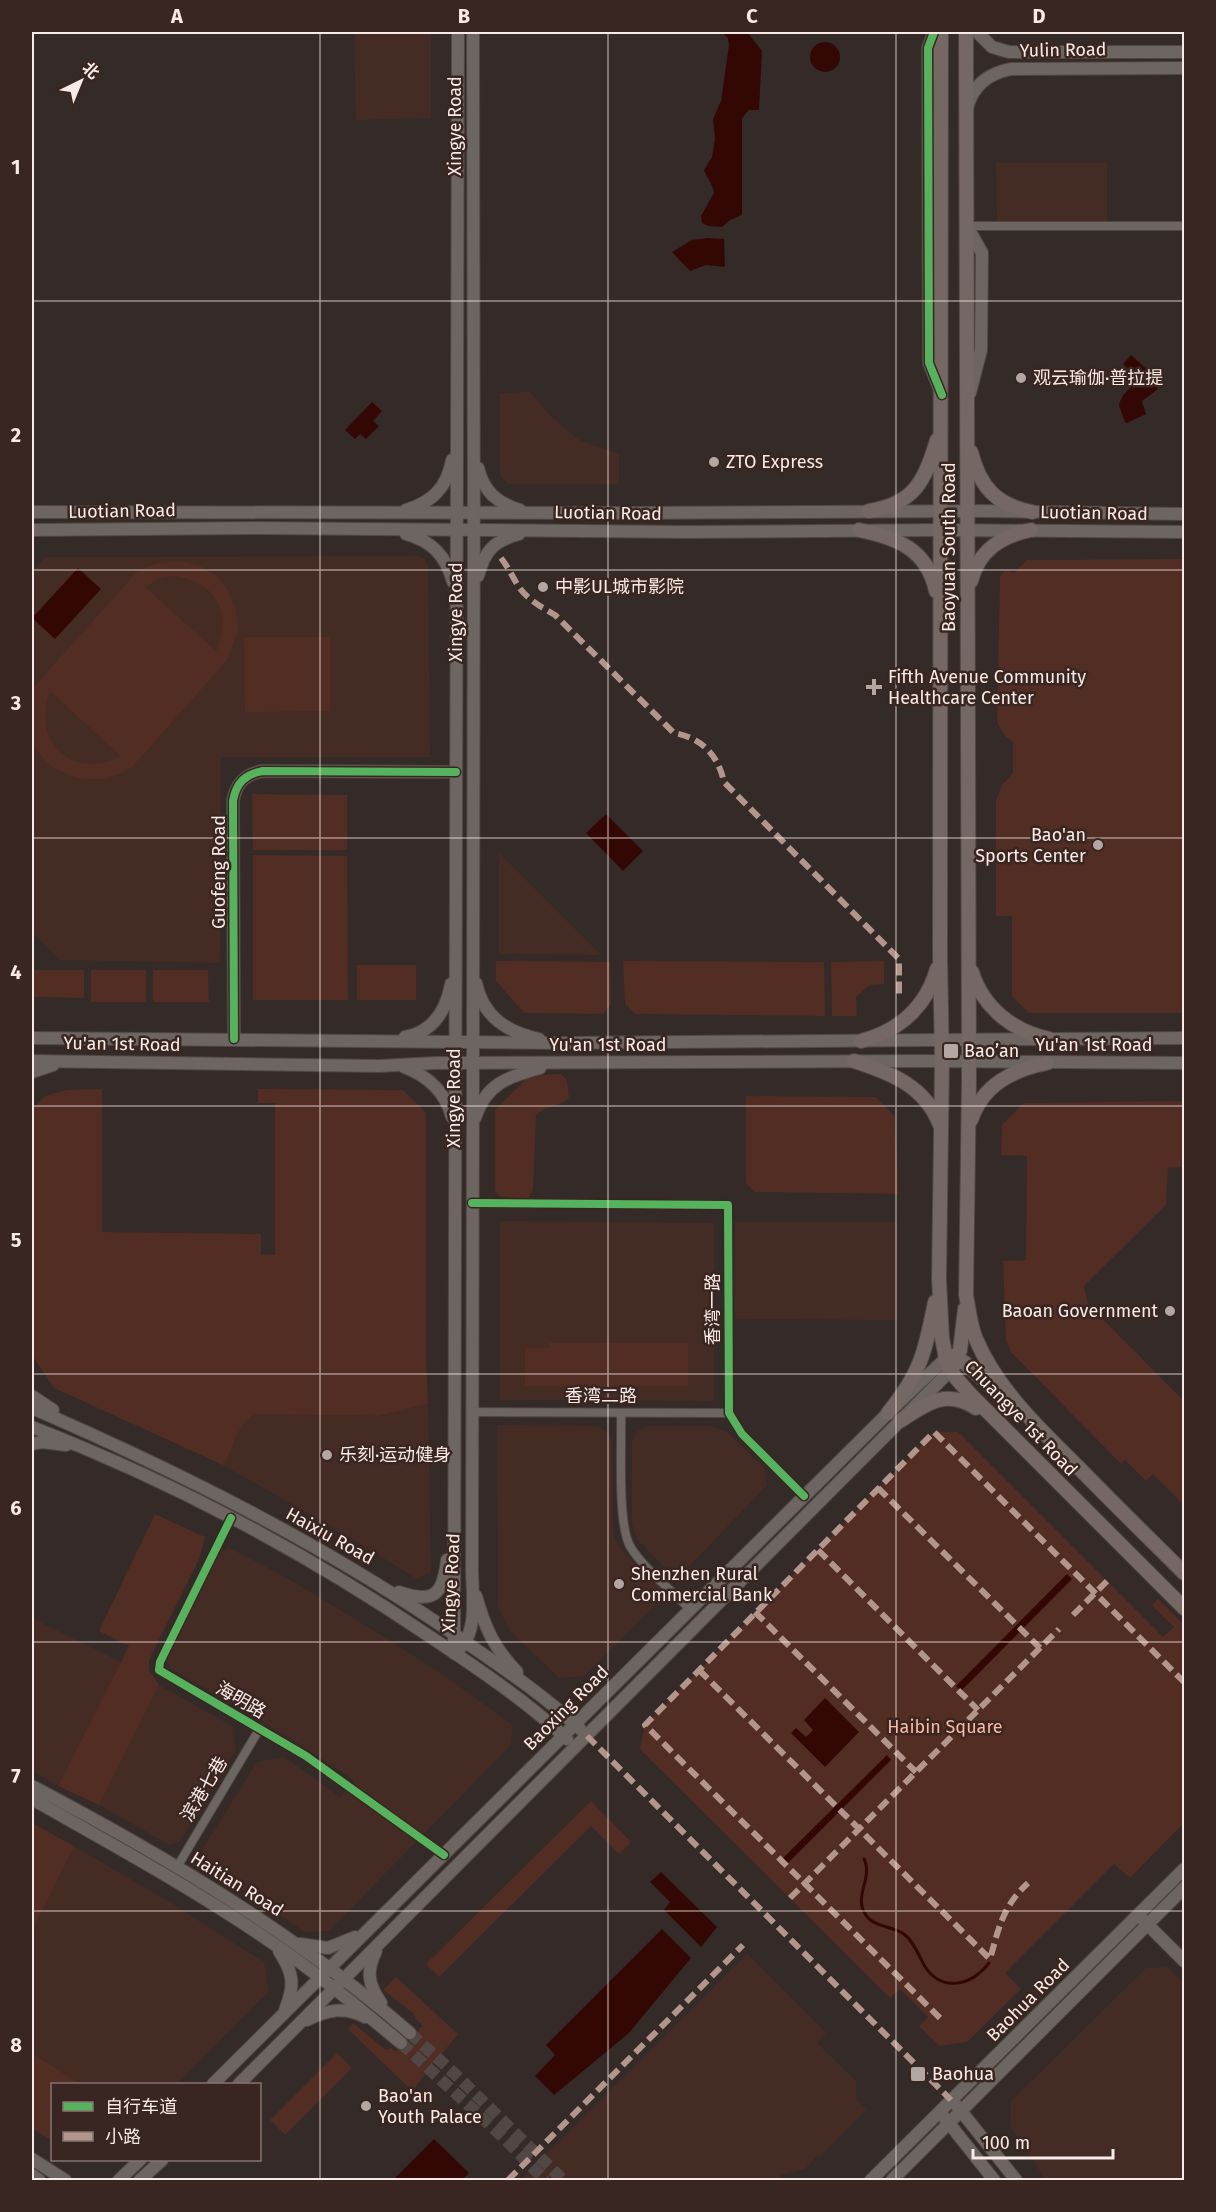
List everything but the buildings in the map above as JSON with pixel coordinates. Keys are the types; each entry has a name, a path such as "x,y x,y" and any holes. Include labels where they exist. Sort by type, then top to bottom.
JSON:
{"main road":[{"name":"Xingye Road","path":"454,1653 458,32"},
{"name":"Xingye Road","path":"454,1653 466,1642 471,1630 472,1580 473,32"},
{"path":"934,32 928,48 929,363 942,395"},
{"name":"Baoyuan South Road","path":"941,32 942,395 939,606 942,1061"},
{"name":"Baoyuan South Road","path":"966,32 969,1062"},
{"name":"Yulin Road","path":"977,32 986,42 1000,51 1026,53 1185,52"},
{"path":"1025,68 1020,61 1021,56 1026,53"},
{"name":"Yulin Road","path":"967,115 970,99 984,80 1004,70 1185,68"},
{"path":"869,511 896,505 916,490 928,468 941,424"},
{"path":"967,435 973,461 986,488 1008,506 1032,512"},
{"path":"390,513 416,507 436,495 447,479 458,439"},
{"path":"474,442 481,479 490,495 512,508 539,513"},
{"path":"32,502 50,510 65,512"},
{"name":"Luotian Road","path":"32,512 967,511 1185,514"},
{"path":"390,529 417,537 436,549 449,569 458,599"},
{"name":"Luotian Road","path":"32,530 1185,532"},
{"path":"32,539 59,530"},
{"path":"474,598 480,567 490,548 509,537 539,530"},
{"path":"859,530 897,540 919,556 934,583 939,606"},
{"path":"968,594 978,564 992,545 1007,536 1030,530"},
{"name":"Guofeng Road","path":"234,1040 233,801 236,789 242,780 250,774 263,771 456,772"},
{"path":"473,952 477,989 484,1006 494,1019 535,1038 559,1043"},
{"path":"380,1041 409,1037 428,1029 436,1022 448,995 456,953"},
{"path":"861,1041 896,1027 917,1008 931,986 940,955"},
{"path":"968,955 978,988 993,1009 1008,1022 1025,1032 1050,1039"},
{"path":"32,1029 63,1038"},
{"name":"Yu'an 1st Road","path":"32,1038 559,1043 1185,1038"},
{"name":"Yu'an 1st Road","path":"32,1061 379,1066 455,1063 854,1061 1185,1063"},
{"path":"32,1072 66,1061"},
{"path":"854,1061 893,1075 911,1086 930,1106 941,1131"},
{"name":"Chuangye 1st Road","path":"942,1061 939,1279 951,1363 996,1420 1185,1608"},
{"name":"Chuangye 1st Road","path":"969,1062 966,1295 973,1330 986,1358 1008,1390 1045,1434 1185,1573"},
{"path":"968,1128 980,1101 1000,1081 1018,1070 1047,1063"},
{"path":"472,1128 480,1104 496,1085 519,1074 556,1064"},
{"path":"379,1066 404,1067 428,1079 446,1101 455,1130"},
{"path":"888,1413 911,1383 921,1363 939,1279"},
{"path":"966,1295 951,1363 1045,1434"},
{"name":"Baoxing Road","path":"215,2083 888,1413 951,1363"},
{"name":"Baoxing Road","path":"241,2083 900,1421 951,1363"},
{"path":"32,1396 90,1433"},
{"path":"900,1421 927,1404 948,1398 963,1400 996,1420"},
{"name":"Haixiu Road","path":"32,1408 90,1433 206,1489 331,1555 466,1642 534,1691 587,1736"},
{"name":"Haixiu Road","path":"32,1427 90,1450 231,1518 335,1576 454,1653 513,1695 576,1747"},
{"path":"32,1444 42,1442 90,1450"},
{"path":"378,1584 418,1598 436,1593 444,1582 453,1532"},
{"path":"472,1580 484,1623 492,1640 503,1657 534,1691"},
{"name":"Haitian Road","path":"32,1784 177,1867 296,1943 344,1978 410,2032"},
{"name":"Haitian Road","path":"32,1799 190,1889 273,1943 401,2043"},
{"path":"32,1804 54,1812"},
{"name":"Baohua Road","path":"871,2181 1185,1869"},
{"name":"Baohua Road","path":"892,2181 1185,1888"},
{"path":"1138,1915 1185,1961"},
{"path":"296,1943 328,1948 344,1943 367,1931"},
{"path":"381,1942 372,1960 368,1977 373,1992 386,2012"},
{"path":"273,1943 285,1961 292,1980 292,1992 283,2015"},
{"path":"296,2026 334,2010 358,2013 377,2023"},
{"path":"1014,2039 1011,2044 1014,2051 1025,2050"},
{"path":"951,2100 1016,2181"},
{"path":"939,2112 994,2181"},
{"path":"32,2159 65,2181"},
{"path":"119,2181 139,2161"},
{"path":"140,2181 161,2161"},
{"path":"32,2175 39,2181"}],"street":[{"path":"967,226 1185,226"},
{"name":"香湾一路","path":"472,1203 728,1205 729,1413"},
{"name":"香湾二路","path":"472,1412 729,1413"},
{"path":"621,1413 623,1520 626,1538 638,1557 690,1609"},
{"path":"729,1413 742,1434 804,1496"},
{"name":"海明路","path":"231,1518 159,1668 163,1674 260,1728 339,1778 444,1855"},
{"name":"滨港七巷","path":"177,1867 260,1728"}],"shaded area":[{"path":"354,32 431,32 431,118 356,120"},
{"path":"722,32 747,32 762,51 759,110 749,110 742,118 742,215 730,220 722,227 702,223 701,216 714,193 704,170 712,157 715,139 713,119 721,101 729,45 728,38"},
{"path":"825,42 836,46 840,57 836,68 825,72 814,68 810,57 814,46"},
{"path":"996,163 1107,163 1107,221 997,221"},
{"path":"724,239 725,267 706,265 690,271 672,252 692,240"},
{"path":"1131,355 1153,375 1158,389 1142,401 1146,414 1127,423 1119,406 1122,398 1135,382 1131,372 1123,364"},
{"path":"530,392 552,417 579,440 619,454 619,484 508,484 500,475 500,393"},
{"path":"372,402 382,411 373,421 379,426 366,439 360,434 355,439 345,430"},
{"path":"419,556 425,559 428,565 430,757 221,757 220,963 60,960 32,932 32,572 45,557"},
{"path":"78,568 101,589 55,639 32,618"},
{"path":"606,814 643,851 623,871 586,833"},
{"path":"499,853 601,955 499,954"},
{"path":"500,1221 714,1223 714,1401 500,1400"},
{"path":"735,1222 897,1222 897,1320 735,1319"},
{"path":"428,1404 431,1572 417,1579 343,1533 223,1465 244,1421 258,1414 378,1416"},
{"path":"497,1425 598,1426 607,1432 612,1441 615,1539 624,1553 663,1591 662,1598 584,1676 559,1678 510,1631 498,1607"},
{"path":"649,1426 709,1426 726,1431 764,1467 767,1485 683,1573 670,1573 637,1539 632,1524 632,1442 638,1431"},
{"path":"228,1547 287,1578 386,1638 448,1678 512,1725 511,1745 329,1931 305,1932 204,1864 202,1850 257,1762 284,1757 340,1797 354,1780 285,1735 170,1668 167,1660 217,1557"},
{"path":"1067,1574 1072,1579 961,1691 956,1686"},
{"path":"32,1618 121,1662 58,1786 32,1771"},
{"path":"159,1685 232,1726 236,1749 180,1841 170,1845 99,1805"},
{"path":"825,1698 859,1732 825,1767 791,1733 796,1728 806,1737 813,1730 804,1720"},
{"path":"887,1755 891,1760 787,1864 782,1859"},
{"path":"74,1846 166,1900 264,1962 269,1991 178,2083 78,2083 32,2053 32,1932"},
{"path":"661,1872 717,1927 701,1947 664,1910 670,1902 650,1882"},
{"path":"662,1929 691,1958 629,2033 554,2095 535,2076 555,2055 546,2045"},
{"path":"747,1954 826,2033 817,2043 856,2081 856,2099 867,2109 820,2157 818,2155 805,2169 781,2175 775,2180 520,2180"},
{"path":"1167,1967 1184,1984 1184,2180 1046,2180 1011,2127 1011,2101 1146,1968"},
{"path":"434,2139 469,2173 462,2180 393,2180"}],"green space":[{"name":"Bao'an Sports Center","path":"1184,559 1184,1013 1029,1013 1012,996 1012,916 996,916 996,800 1002,785 1013,773 1013,742 1004,735 997,722 1000,576 1006,570 1014,573 1027,560"},
{"path":"181,561 200,566 217,576 229,592 236,610 238,630 227,660 133,766 115,776 97,779 85,779 62,772 44,759 32,739 31,698 33,688 135,574 151,565","holes":["174,576 200,584 217,601 223,624 216,651 145,587 158,579","51,692 121,756 104,763 87,764 73,760 60,752 51,741 46,726 45,710"]},
{"path":"244,637 330,637 330,711 245,712"},
{"path":"252,794 347,795 347,850 253,850"},
{"path":"253,855 347,856 348,1000 253,1000"},
{"path":"496,961 610,962 611,1004 603,1014 524,1013 496,981"},
{"path":"623,961 824,962 825,1016 635,1014 625,1004"},
{"path":"884,961 884,984 870,985 856,997 857,1016 832,1016 831,962"},
{"path":"357,965 416,965 416,1000 357,1000"},
{"path":"32,970 84,970 84,998 32,997"},
{"path":"91,970 146,970 146,1002 91,1002"},
{"path":"153,970 208,970 209,1002 153,1002"},
{"path":"561,1074 567,1080 569,1098 536,1115 533,1190 528,1199 501,1197 495,1191 495,1110 530,1075"},
{"path":"102,1089 102,1232 261,1234 261,1254 275,1255 275,1103 258,1103 258,1089 403,1090 426,1113 428,1404 378,1416 258,1414 250,1418 240,1429 223,1465 54,1388 32,1355 32,1110 45,1096 67,1090"},
{"path":"746,1096 876,1097 895,1117 898,1194 754,1192 746,1183"},
{"path":"1184,1101 1184,1167 1168,1168 1166,1205 1084,1286 1088,1304 1184,1401 1184,1505 1153,1474 1146,1481 1125,1460 1121,1464 1011,1352 1006,1340 1003,1261 1026,1260 1027,1156 1001,1155 1002,1125 1024,1103"},
{"path":"549,1343 688,1343 688,1386 525,1386 525,1348 549,1348"},
{"name":"Haibin Square","path":"934,1432 958,1432 1163,1637 1174,1627 1152,1605 1158,1599 1184,1625 1184,1823 1130,1878 1114,1864 1005,1973 1021,1989 967,2042 939,2046 919,2026 928,2017 900,1989 890,1998 640,1749 645,1725"},
{"path":"155,1514 205,1537 200,1557 149,1660 149,1670 159,1685 99,1805 58,1786 129,1646 99,1631"},
{"path":"591,1801 631,1842 619,1854 591,1826 439,1977 426,1964"},
{"path":"32,1823 74,1846 32,1932"},
{"path":"396,1977 458,2034 412,2091 348,2029 353,2023 386,2050 391,2048 396,2052 423,2026 413,2013 383,1990"},
{"path":"32,2053 78,2083 51,2083 51,2140 32,2128"},
{"path":"337,2053 352,2068 285,2135 270,2120"}],"waterway":[{"path":"864,1859 867,1872 861,1899 864,1912 877,1924 904,1934 931,1974 947,1983 956,1983 974,1977 989,1963"}],"tunnel":[{"path":"410,2033 563,2180"},
{"path":"401,2043 504,2138 545,2180"}],"marked path":[{"path":"501,558 524,594 555,615 674,733 693,739 707,749 718,764 724,782 899,959 899,998"},
{"path":"940,2018 645,1725 934,1432 1184,1682"},
{"path":"878,1488 1040,1648"},
{"path":"818,1550 978,1710"},
{"path":"1073,1615 1107,1581"},
{"path":"755,1612 916,1772"},
{"path":"790,1898 1059,1629"},
{"path":"699,1670 990,1959 1007,1909 1028,1883"},
{"path":"587,1736 951,2100"},
{"path":"508,2180 743,1945"}],"cycle path":[{"path":"934,32 928,48 929,363 942,395"},
{"path":"234,1039 233,801 236,789 242,780 251,774 263,771 456,772"},
{"path":"472,1203 728,1205 729,1413 742,1434 804,1496"},
{"path":"231,1518 160,1662 159,1670 306,1756 444,1855"}],"place":[{"name":"观云瑜伽·普拉提","path":"1021,378"},
{"name":"ZTO Express","path":"714,462"},
{"name":"中影UL城市影院","path":"543,587"},
{"name":"Fifth Avenue Community Healthcare Center","path":"874,687"},
{"name":"Bao'an Sports Center","path":"1098,845"},
{"name":"Bao’an","path":"951,1051"},
{"name":"Baoan Government","path":"1170,1311"},
{"name":"乐刻·运动健身","path":"327,1455"},
{"name":"Shenzhen Rural Commercial Bank","path":"619,1584"},
{"name":"Baohua","path":"918,2074"},
{"name":"Bao'an Youth Palace","path":"366,2106"}]}
